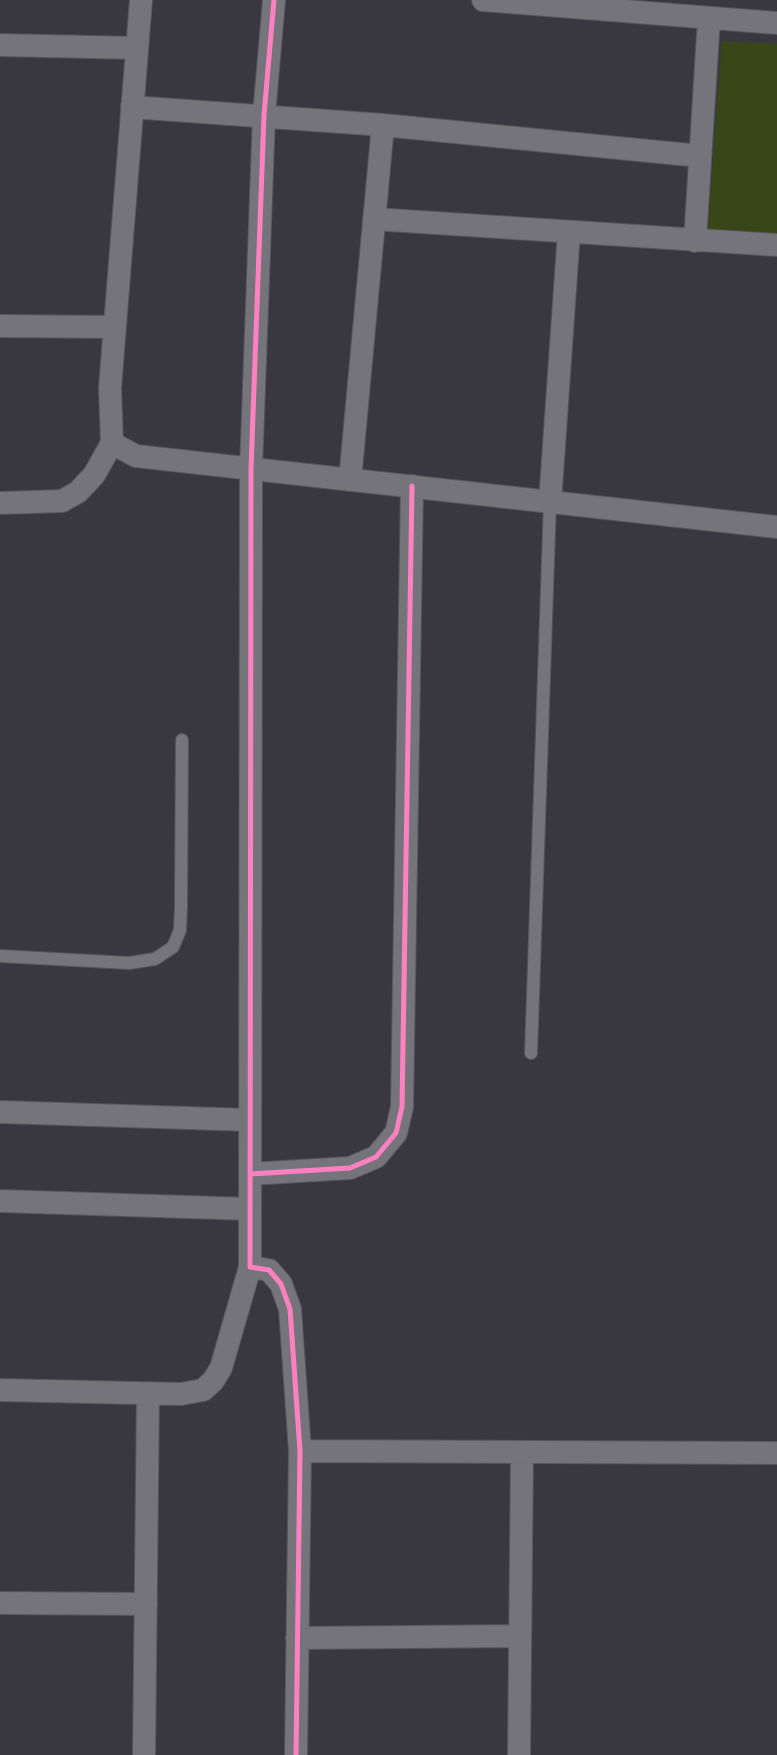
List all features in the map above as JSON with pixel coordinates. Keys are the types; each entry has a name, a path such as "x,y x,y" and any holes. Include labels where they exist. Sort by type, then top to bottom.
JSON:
{"street":[{"path":"0,503 40,503 62,501 78,492 94,475 112,443 110,388 141,0"},
{"path":"0,1390 181,1394 203,1390 214,1381 221,1368 250,1267 252,469 264,115 274,0"},
{"path":"483,0 665,7 709,18 777,23"},
{"path":"695,241 709,18"},
{"path":"0,45 137,48"},
{"path":"132,107 264,115 383,125 700,156"},
{"path":"350,480 383,125"},
{"path":"374,219 695,241 777,245"},
{"path":"550,502 569,232"},
{"path":"0,326 114,327"},
{"path":"112,443 136,456 777,527"},
{"path":"250,1174 350,1168 376,1157 396,1133 402,1107 412,486"},
{"path":"0,1112 250,1120"},
{"path":"0,1201 250,1209"},
{"path":"250,1267 269,1270 281,1284 290,1309 300,1451 296,1755"},
{"path":"144,1755 148,1394"},
{"path":"300,1451 777,1453"},
{"path":"519,1755 522,1452"},
{"path":"0,1603 146,1604"},
{"path":"297,1638 520,1636"}],"lane":[{"path":"531,1053 550,502"},
{"path":"0,956 129,963 155,958 172,947 180,930 182,740"}],"green space":[{"path":"722,41 777,44 777,234 708,229"}],"cycle path":[{"path":"274,0 264,115 251,469 250,1267 269,1270 281,1284 290,1309 300,1451 296,1755"},
{"path":"250,1174 350,1168 376,1157 396,1133 402,1107 412,486"}]}
